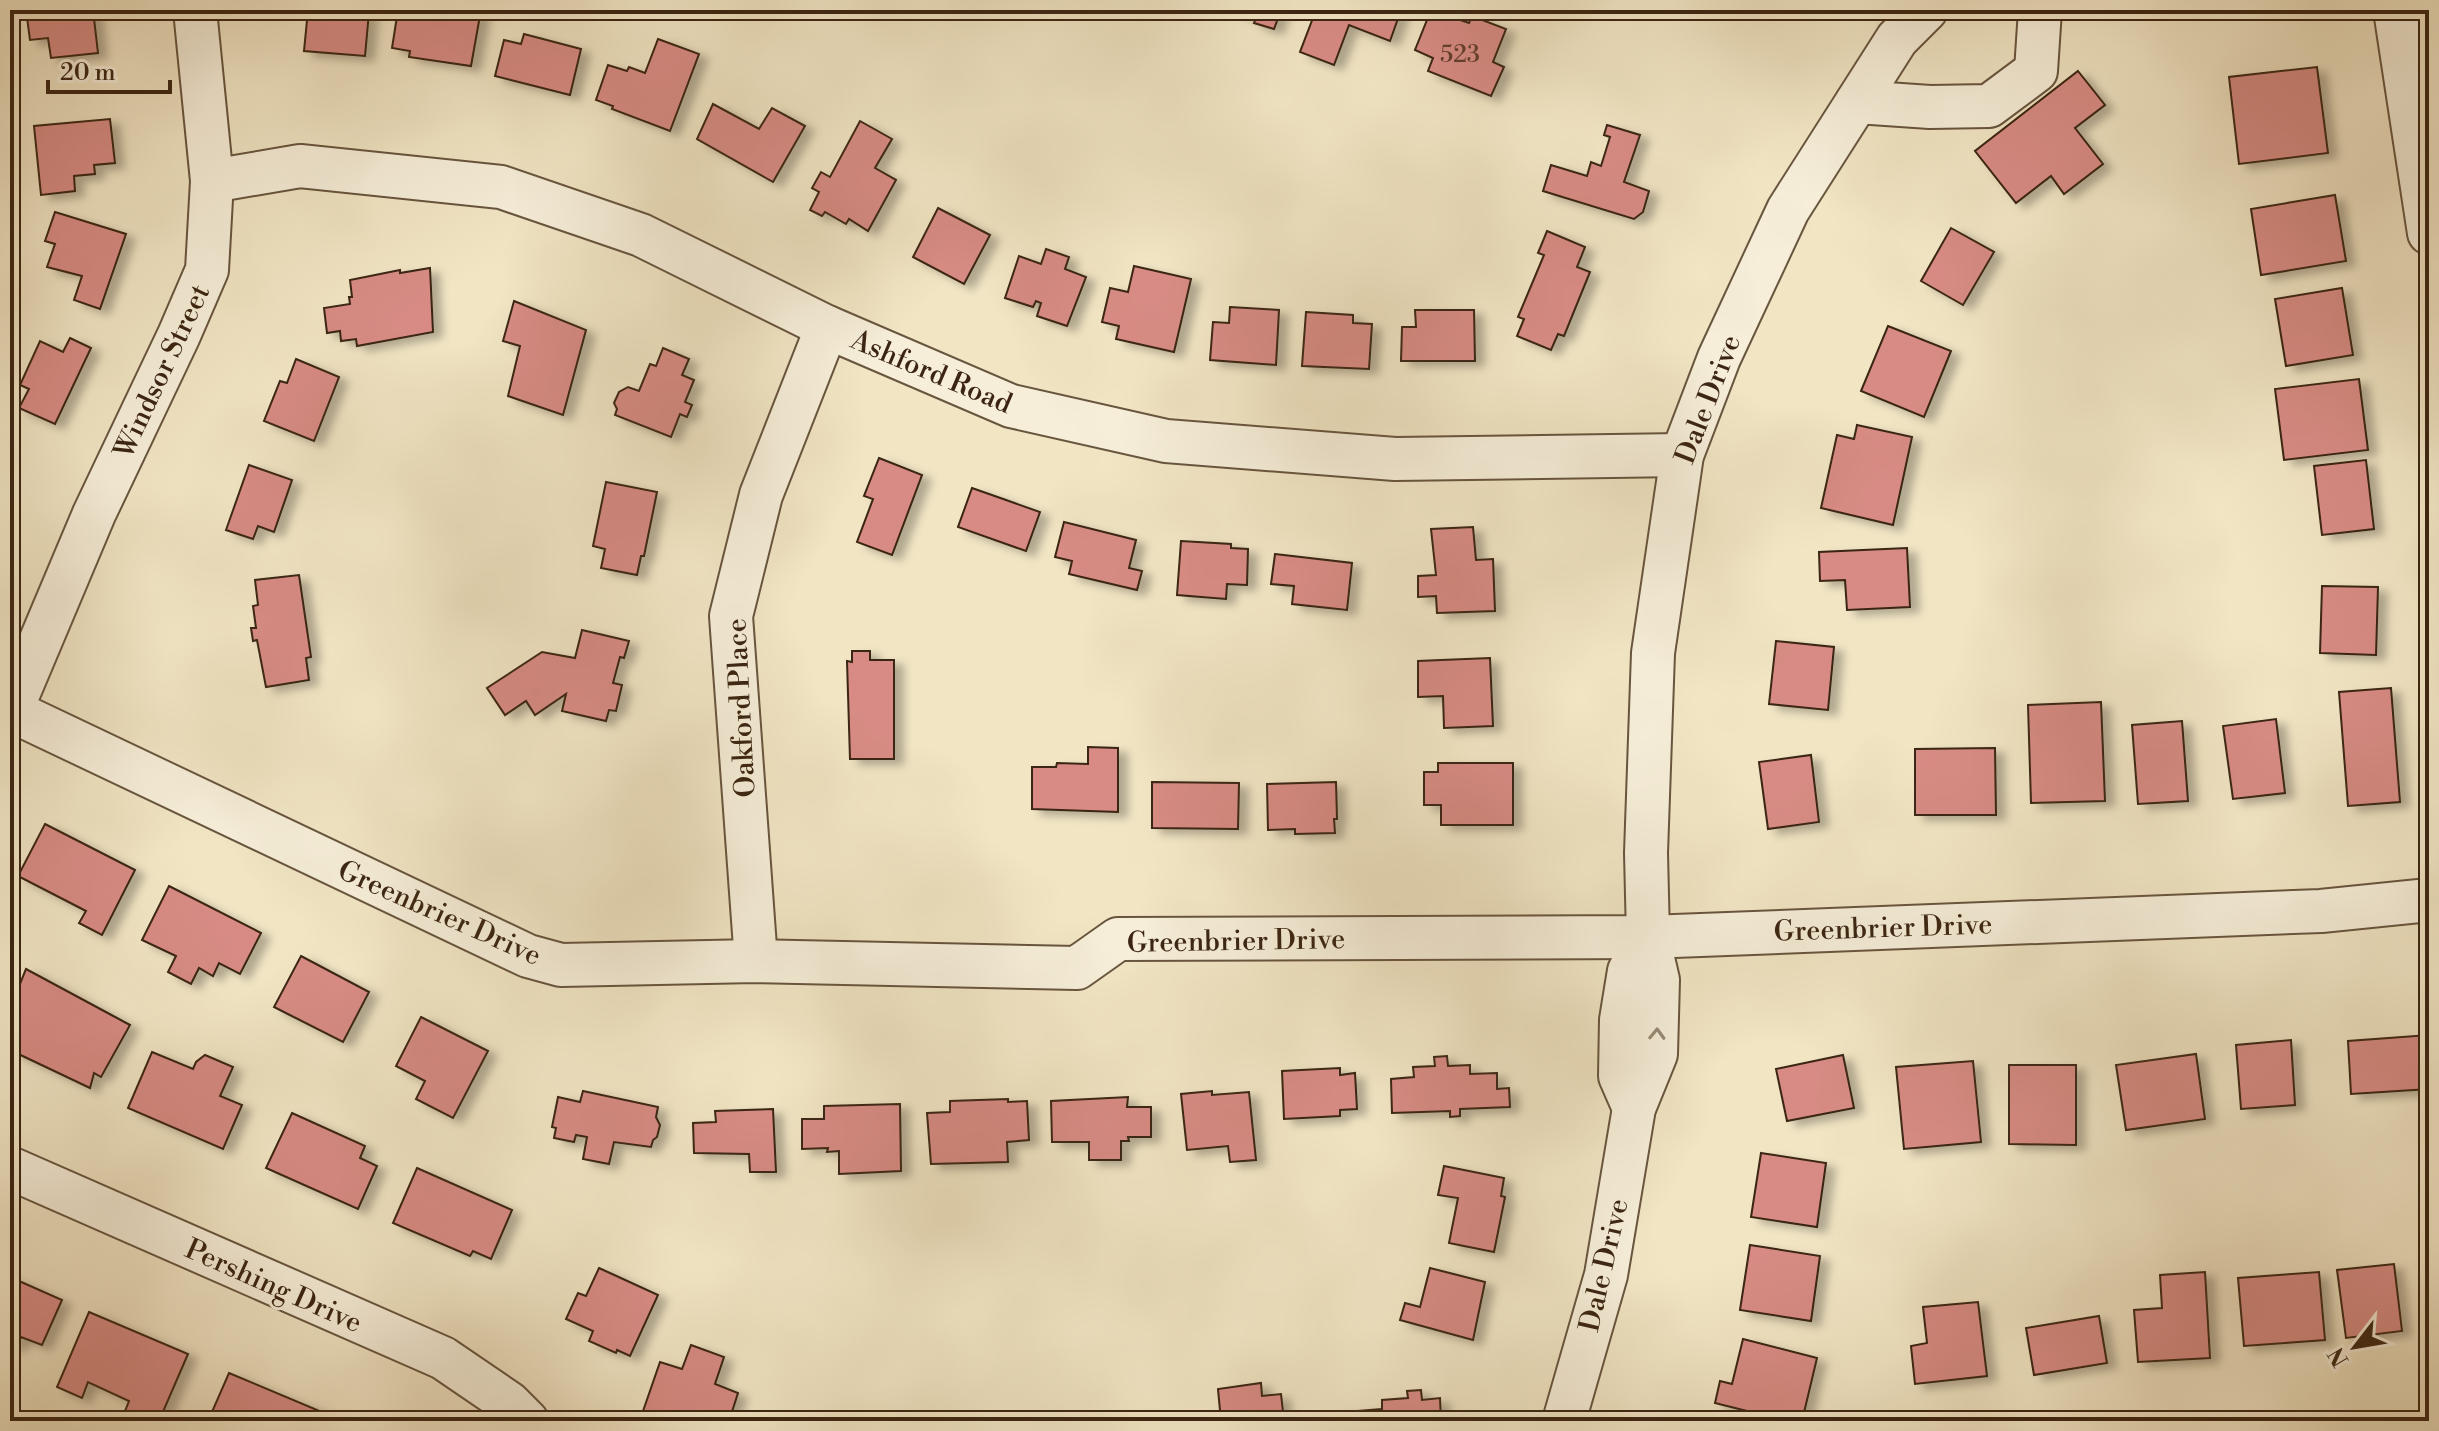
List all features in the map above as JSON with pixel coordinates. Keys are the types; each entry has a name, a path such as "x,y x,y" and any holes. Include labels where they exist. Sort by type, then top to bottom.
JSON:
{"street":[{"name":"Windsor Street","path":"10,711 94,514 207,270 212,181 195,10"},
{"name":"Dale Drive","path":"1564,1421 1606,1275 1634,1108 1656,1054 1658,980 1648,937 1646,853 1653,653 1682,455 1719,358 1788,210 1897,39 1926,10"},
{"path":"1857,102 1930,107 1989,106 2036,71 2040,10"},
{"path":"2395,10 2429,233"},
{"name":"Ashford Road","path":"212,181 300,166 501,187 641,235 827,327 1011,406 1166,441 1395,459 1682,455"},
{"name":"Oakford Place","path":"756,961 731,616 761,495 827,327"},
{"name":"Greenbrier Drive","path":"10,711 528,956 561,965 756,961 1077,968 1118,939 1648,937 2321,911 2429,900"},
{"name":"Pershing Drive","path":"10,1168 443,1358 509,1403 527,1421"}],"building":[{"path":"26,10 93,10 98,53 51,58 48,38 30,40"},
{"path":"308,10 369,12 365,56 304,51"},
{"path":"398,10 453,16 453,10 481,10 471,66 409,57 410,51 392,48"},
{"path":"1233,10 1281,10 1274,29 1254,23 1256,18"},
{"path":"1316,10 1401,10 1390,41 1349,25 1334,65 1300,52"},
{"path":"1431,10 1469,23 1472,16 1506,29 1493,62 1504,67 1491,96 1428,71 1433,58 1415,50"},
{"path":"524,34 581,49 570,95 495,76 504,40 521,44"},
{"path":"658,39 699,54 670,131 596,100 608,65 627,71 629,67 645,73"},
{"path":"2317,67 2328,153 2239,164 2229,77"},
{"path":"2078,71 2105,105 2075,128 2103,164 2064,194 2051,176 2016,203 1975,151"},
{"path":"713,104 759,129 772,108 805,126 773,182 697,139"},
{"path":"110,119 115,163 94,165 95,174 74,176 75,191 41,195 34,126"},
{"path":"860,121 892,139 875,168 896,180 868,231 849,219 846,224 825,212 822,216 810,210 819,192 812,188 821,172 830,177"},
{"path":"1607,125 1640,135 1624,182 1649,191 1643,212 1634,219 1543,191 1551,165 1587,176 1591,162 1601,166 1610,137 1604,135"},
{"path":"2335,195 2346,261 2261,275 2251,209"},
{"path":"938,208 990,235 964,284 913,257"},
{"path":"55,212 126,234 100,309 74,300 82,276 47,267 55,244 45,241"},
{"path":"1951,228 1994,252 1963,305 1921,281"},
{"path":"1547,231 1585,247 1577,267 1590,272 1564,336 1558,334 1551,350 1517,336 1524,319 1518,317 1544,255 1538,253"},
{"path":"1046,249 1069,257 1065,269 1086,277 1067,326 1037,316 1041,303 1036,301 1033,307 1005,298 1019,256 1041,264"},
{"path":"1134,266 1191,279 1174,352 1116,339 1119,326 1102,322 1110,288 1128,292"},
{"path":"430,268 433,332 357,346 356,339 341,341 340,331 327,333 324,308 350,304 350,280 400,270 400,273"},
{"path":"2342,288 2353,355 2286,366 2275,299"},
{"path":"514,301 586,330 563,415 508,396 520,346 503,341"},
{"path":"1230,307 1279,310 1276,365 1210,360 1213,322 1229,323"},
{"path":"1415,310 1474,310 1475,361 1401,361 1402,327 1416,327"},
{"path":"1306,312 1353,315 1353,323 1372,324 1369,369 1302,366"},
{"path":"1888,326 1951,351 1924,417 1861,391"},
{"path":"70,338 91,348 55,424 19,408 29,389 20,385 40,341 63,352"},
{"path":"663,348 689,359 682,375 694,380 685,402 692,405 687,417 680,414 671,437 615,415 617,409 614,403 619,392 628,387 639,391 650,364 656,366"},
{"path":"296,359 339,377 314,441 264,421 280,381 287,383"},
{"path":"2359,379 2368,450 2284,460 2275,389"},
{"path":"1857,425 1912,437 1893,525 1821,508 1837,435 1854,439"},
{"path":"879,458 922,475 892,555 857,542 873,499 864,496"},
{"path":"2366,460 2374,529 2322,535 2314,466"},
{"path":"249,465 292,480 274,532 258,526 253,539 226,530"},
{"path":"606,482 657,492 637,575 601,568 605,549 593,546"},
{"path":"972,488 1040,512 1026,551 958,527"},
{"path":"1064,522 1136,540 1129,568 1142,571 1137,590 1069,574 1072,561 1055,557"},
{"path":"1473,527 1476,560 1493,559 1495,611 1437,613 1436,596 1418,597 1418,576 1436,575 1431,529"},
{"path":"1181,541 1231,544 1231,548 1248,549 1247,585 1227,584 1226,599 1177,595"},
{"path":"1907,548 1910,607 1847,610 1845,580 1820,581 1819,552"},
{"path":"1275,554 1352,563 1347,610 1292,604 1294,586 1271,584"},
{"path":"299,575 311,657 306,658 309,680 266,687 257,640 253,641 251,628 256,628 253,606 258,605 255,580"},
{"path":"2322,586 2378,587 2376,655 2320,653"},
{"path":"582,630 629,641 624,658 620,657 613,683 622,685 616,711 609,710 606,721 562,711 566,694 535,715 526,701 505,715 487,688 542,652 575,658"},
{"path":"1776,641 1834,647 1828,710 1769,704"},
{"path":"852,651 870,651 870,660 894,660 894,759 850,759 847,661 852,662"},
{"path":"1490,658 1493,726 1444,728 1443,696 1418,697 1418,661"},
{"path":"2391,688 2400,802 2348,806 2339,692"},
{"path":"2101,702 2105,801 2031,803 2028,705"},
{"path":"2276,719 2285,793 2233,799 2223,726"},
{"path":"2182,721 2188,801 2138,804 2132,725"},
{"path":"1088,747 1118,748 1118,812 1032,809 1032,767 1056,767 1057,763 1088,764"},
{"path":"1995,748 1996,815 1915,815 1915,749"},
{"path":"1811,755 1819,822 1768,829 1759,762"},
{"path":"1438,763 1513,763 1513,825 1441,825 1441,805 1424,805 1424,772 1438,772"},
{"path":"1152,782 1239,783 1238,829 1152,828"},
{"path":"1336,782 1335,833 1295,834 1295,829 1268,830 1267,784"},
{"path":"45,824 135,870 102,935 79,923 86,911 18,876"},
{"path":"169,886 261,933 240,974 219,963 213,976 199,968 191,984 168,972 176,956 142,940"},
{"path":"301,956 369,992 343,1042 274,1007"},
{"path":"26,969 130,1025 101,1077 94,1073 90,1088 10,1050 10,1009"},
{"path":"421,1017 488,1051 453,1118 416,1099 425,1081 396,1066"},
{"path":"2429,1035 2429,1089 2351,1094 2348,1041"},
{"path":"2291,1040 2295,1105 2241,1109 2236,1045"},
{"path":"152,1052 193,1069 205,1055 233,1067 220,1096 242,1105 223,1149 128,1108"},
{"path":"2196,1054 2205,1119 2126,1130 2116,1065"},
{"path":"1843,1055 1854,1108 1787,1121 1776,1069"},
{"path":"1447,1056 1448,1066 1470,1065 1470,1074 1497,1073 1497,1089 1509,1088 1510,1107 1460,1109 1460,1116 1450,1117 1450,1111 1392,1113 1391,1079 1414,1077 1413,1067 1435,1066 1434,1057"},
{"path":"1973,1061 1981,1142 1904,1149 1896,1067"},
{"path":"2009,1065 2076,1065 2076,1145 2009,1144"},
{"path":"1340,1068 1340,1075 1355,1073 1357,1109 1340,1110 1340,1116 1284,1119 1282,1071"},
{"path":"583,1091 658,1107 656,1117 660,1125 651,1147 614,1142 609,1164 583,1159 587,1137 576,1135 574,1142 554,1138 556,1128 552,1127 558,1097 580,1102"},
{"path":"1212,1091 1212,1095 1249,1092 1256,1160 1230,1162 1228,1146 1187,1150 1181,1094"},
{"path":"1128,1097 1127,1107 1151,1107 1151,1137 1128,1137 1129,1141 1121,1141 1121,1160 1089,1160 1089,1142 1052,1142 1051,1101"},
{"path":"1008,1099 1008,1102 1027,1101 1029,1140 1007,1142 1008,1162 931,1164 927,1113 950,1112 950,1101"},
{"path":"900,1104 901,1171 839,1174 839,1151 827,1152 828,1148 802,1149 802,1119 824,1119 824,1106"},
{"path":"773,1109 776,1172 750,1172 749,1154 694,1153 693,1123 716,1122 715,1111"},
{"path":"292,1113 365,1146 360,1158 377,1166 358,1209 266,1168"},
{"path":"1761,1153 1826,1163 1817,1227 1751,1217"},
{"path":"1444,1166 1504,1178 1501,1196 1505,1197 1494,1252 1449,1243 1458,1198 1438,1195"},
{"path":"417,1168 512,1210 491,1259 473,1251 470,1256 393,1223"},
{"path":"1750,1245 1820,1256 1811,1321 1740,1310"},
{"path":"2394,1264 2402,1331 2346,1338 2337,1270"},
{"path":"599,1268 658,1295 630,1356 589,1341 593,1331 566,1319 578,1293 586,1296"},
{"path":"1430,1268 1485,1282 1473,1340 1400,1320 1405,1303 1420,1307"},
{"path":"2205,1272 2210,1358 2138,1362 2134,1310 2162,1308 2160,1275"},
{"path":"2319,1272 2325,1340 2244,1346 2238,1278"},
{"path":"10,1277 62,1300 42,1345 21,1337 17,1347 10,1344"},
{"path":"1978,1302 1987,1376 1915,1384 1911,1346 1927,1343 1923,1307"},
{"path":"89,1312 188,1354 159,1421 134,1421 123,1416 129,1401 88,1382 82,1398 57,1387"},
{"path":"2099,1316 2107,1363 2034,1375 2026,1328"},
{"path":"1743,1339 1817,1358 1802,1421 1787,1421 1715,1403 1720,1381 1732,1384"},
{"path":"691,1345 724,1357 715,1384 738,1393 729,1421 652,1421 641,1417 660,1362 682,1369"},
{"path":"229,1373 329,1415 326,1421 208,1421"},
{"path":"1261,1383 1262,1396 1281,1394 1284,1421 1221,1421 1218,1389"},
{"path":"1421,1390 1422,1400 1440,1398 1441,1421 1334,1421 1334,1413 1382,1409 1382,1400 1408,1398 1407,1391"},
{"path":"884,1412 885,1421 865,1421 864,1415"},
{"path":"1144,1412 1145,1421 1092,1420"}]}
